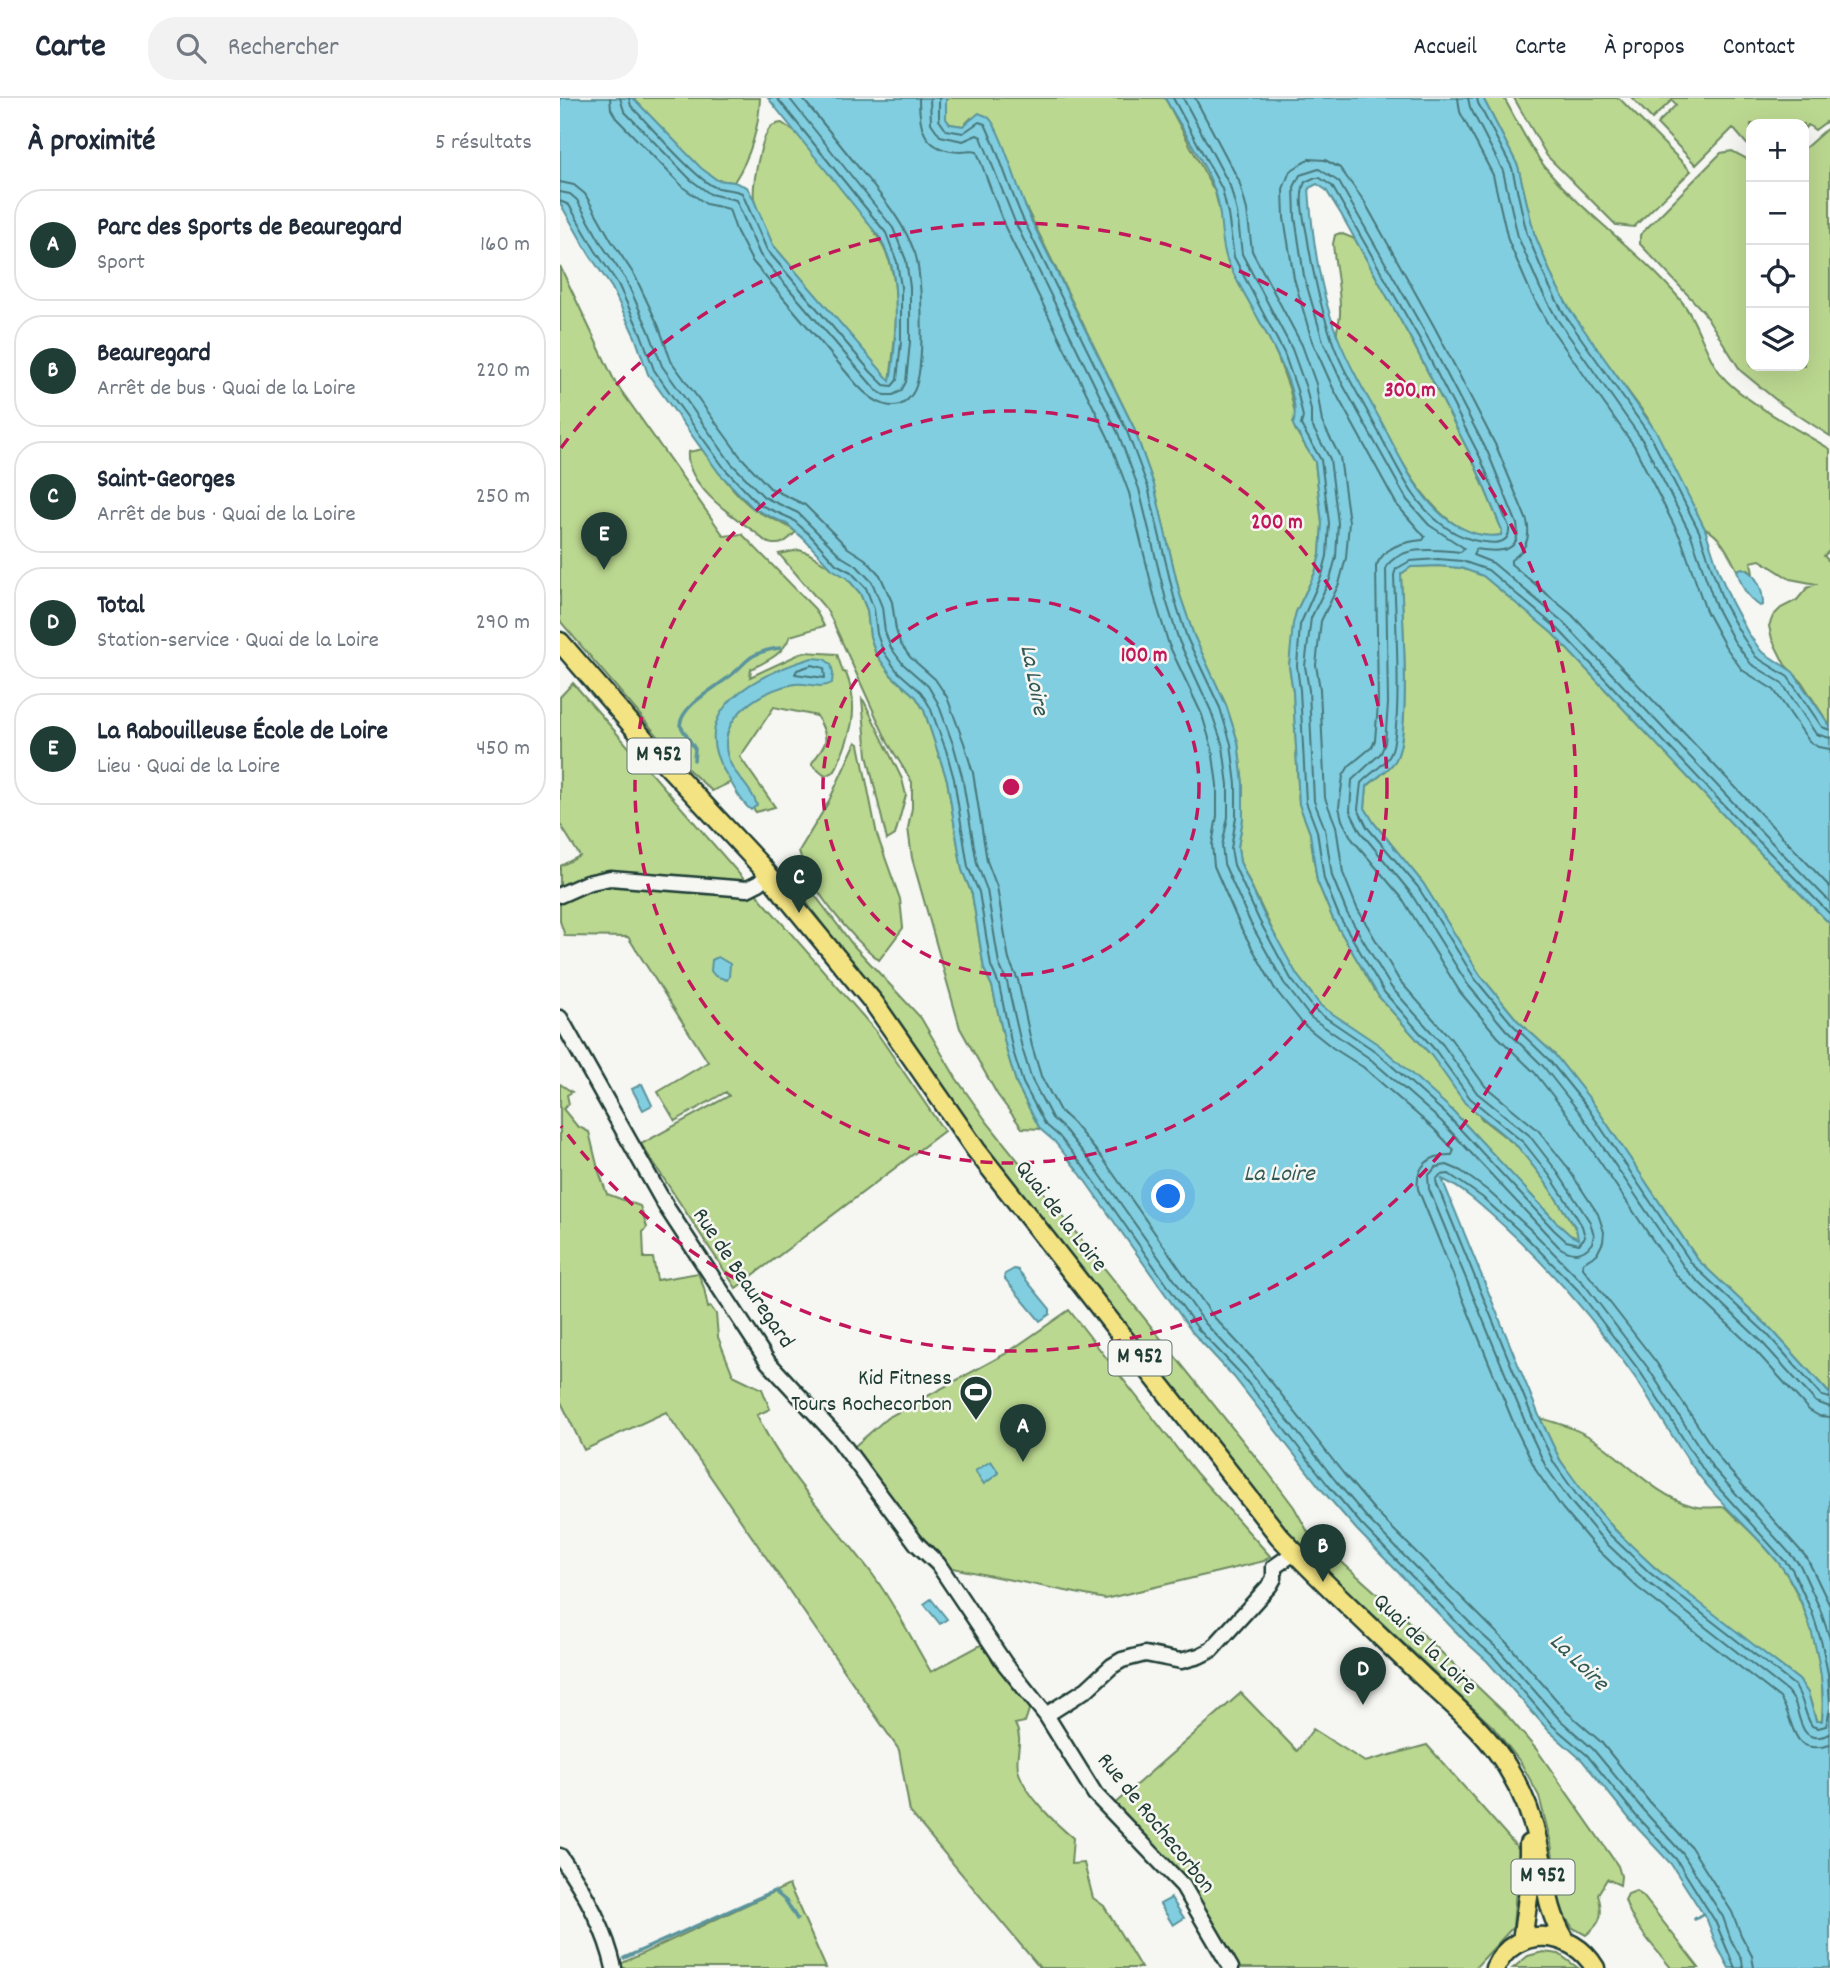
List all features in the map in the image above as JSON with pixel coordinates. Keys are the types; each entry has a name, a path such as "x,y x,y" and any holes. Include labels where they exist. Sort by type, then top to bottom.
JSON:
{"main road":[{"name":"Quai de la Loire","path":"560,642 768,875 874,1003 981,1157 1279,1536 1476,1728 1508,1768 1529,1812"},
{"name":"M 952","path":"1529,1812 1538,1843 1548,1902 1565,1940"},
{"name":"M 952","path":"1522,1941 1529,1890 1529,1812"},
{"path":"1495,1968 1508,1950 1522,1941 1551,1936 1565,1940 1581,1950 1595,1968"}],"street":[{"path":"560,895 597,880 636,879 747,889 768,875"},
{"name":"Rue de Beauregard","path":"560,1018 667,1208 768,1362 837,1437 916,1544 938,1564 1005,1664 1043,1713"},
{"path":"1043,1713 1087,1689 1122,1660 1146,1654 1181,1661 1211,1650 1270,1585 1274,1578 1274,1567 1294,1553"},
{"name":"Rue de Rochecorbon","path":"1043,1713 1095,1794 1183,1886 1231,1968"},
{"path":"560,1856 593,1910 609,1947 614,1968"}],"green space":[{"path":"633,98 760,98 753,142 734,182 717,180 700,168"},
{"path":"946,98 1165,98 1215,192 1223,239 1239,284 1277,355 1290,391 1296,418 1293,422 1295,429 1315,462 1322,524 1320,555 1315,573 1296,612 1289,666 1293,691 1299,804 1310,833 1317,881 1333,919 1379,997 1431,1055 1482,1119 1518,1147 1544,1180 1576,1229 1579,1239 1559,1225 1452,1110 1321,1006 1297,975 1279,944 1240,862 1238,847 1243,818 1243,784 1238,742 1226,705 1194,636 1180,595 1154,485 1133,426 1018,191 971,118 963,126 950,124 946,119"},
{"path":"1483,98 1504,98 1545,167 1679,298 1693,319 1722,376 1766,411 1830,449 1830,550 1824,556 1830,562 1830,726 1801,681 1785,665 1772,639 1769,626 1773,616 1781,608 1797,600 1807,588 1816,584 1790,579 1760,560 1751,562 1753,574 1747,569 1737,570 1720,540 1705,529 1647,417 1570,310 1554,281 1534,233 1518,166"},
{"path":"1514,98 1619,98 1691,171 1634,227 1616,225 1547,156"},
{"path":"1632,98 1830,98 1830,119 1815,130 1809,126 1809,119 1746,119 1746,143 1733,128 1696,165 1657,124 1676,105 1672,100 1652,119"},
{"path":"782,123 799,135 850,197 874,231 890,263 896,306 890,382 773,245 759,217 754,199 758,161 768,131 772,126"},
{"path":"1830,126 1830,436 1781,404 1741,371 1703,311 1640,244 1640,235 1721,153 1732,151 1746,158 1746,371 1809,371 1809,145"},
{"path":"1340,233 1355,239 1412,341 1473,460 1502,530 1501,535 1478,535 1457,526 1420,490 1352,369 1337,335 1340,305 1333,244 1335,235"},
{"path":"560,266 615,382 724,536 742,534 815,609 824,626 790,636 779,653 751,669 750,677 804,652 837,654 843,672 846,673 853,699 852,723 835,771 825,776 812,765 825,740 824,730 817,716 774,707 740,757 775,807 756,812 731,782 712,791 679,761 560,621"},
{"path":"703,449 728,483 750,506 796,532 783,542 770,544 723,508 702,488 689,464 688,452"},
{"path":"799,550 847,578 860,593 867,610 870,636 876,654 892,676 916,697 924,710 947,780 962,870 972,894 984,969 992,986 1017,1085 1040,1129 1022,1128 997,1094 960,1028 912,858 908,828 912,808 912,782 888,743 826,609 779,554"},
{"path":"1411,567 1461,568 1483,575 1552,633 1830,924 1830,1394 1772,1330 1698,1260 1593,1103 1555,1055 1517,1020 1480,975 1423,883 1365,808 1367,786 1392,765 1400,747 1405,700 1401,574"},
{"path":"573,683 875,1030 944,1131 736,1288 641,1144 729,1096 726,1092 675,1121 658,1092 708,1062 628,937 565,936 560,921 560,866 580,856 560,824 560,697"},
{"path":"862,699 902,779 906,795 895,835 887,840 867,755"},
{"path":"856,742 859,744 877,835 900,899 903,928 879,960 832,910 811,880 799,851 828,803"},
{"path":"804,881 853,945 921,1018 956,1078 987,1122 1267,1471 1294,1507 1308,1532 1418,1630 1505,1713 1537,1750 1618,1866 1621,1876 1620,1885 1607,1879 1598,1894 1601,1907 1599,1921 1586,1935 1573,1928 1560,1909 1551,1843 1539,1796 1521,1763 1493,1727 1285,1532 970,1130 918,1054 796,888"},
{"path":"560,1084 572,1092 567,1095 569,1104 563,1109 577,1126 589,1132 607,1194 640,1206 647,1227 643,1232 644,1258 653,1258 657,1280 698,1273 708,1308 711,1307 716,1314 718,1337 733,1375 762,1389 770,1409 757,1415 768,1437 796,1478 881,1586 931,1672 990,1640 1040,1708 1029,1710 1025,1722 1015,1724 1019,1737 1019,1773 1035,1800 1073,1838 1071,1864 1084,1863 1093,1898 1104,1906 1141,1968 1040,1968 910,1812 899,1750 666,1412 584,1450 560,1400"},
{"path":"1069,1310 1197,1474 1270,1556 1264,1561 1105,1599 948,1567 849,1451 887,1418 1007,1353"},
{"path":"1540,1418 1592,1438 1667,1495 1693,1506 1725,1507 1766,1548 1781,1565 1796,1591 1810,1627 1822,1683 1822,1721 1817,1722 1808,1693 1799,1680 1670,1580 1610,1525 1561,1461"},
{"path":"1241,1693 1297,1751 1313,1729 1365,1762 1427,1745 1519,1849 1513,1927 1475,1968 1234,1968 1174,1868 1112,1806"},
{"path":"789,1885 826,1968 621,1968 620,1964"},
{"path":"1636,1891 1643,1896 1699,1968 1671,1968 1651,1944 1638,1927 1625,1900 1628,1894"},
{"path":"1543,1952 1559,1954 1578,1968 1513,1968 1528,1956"}],"water":[{"name":"La Loire","path":"560,98 633,98 701,168 717,180 747,187 773,245 890,381 896,306 894,276 886,251 880,238 768,98 946,98 946,119 950,124 963,126 979,113 989,118 1005,149 1029,216 1133,426 1154,485 1180,595 1194,636 1226,705 1238,742 1243,784 1243,818 1238,847 1240,862 1265,917 1297,975 1321,1006 1379,1045 1452,1110 1559,1225 1578,1239 1576,1228 1518,1147 1465,1103 1431,1055 1379,997 1333,919 1317,881 1310,833 1299,804 1293,691 1289,666 1296,612 1315,573 1320,555 1322,523 1315,462 1293,425 1295,408 1282,366 1228,262 1223,246 1218,202 1211,181 1165,98 1483,98 1518,166 1534,233 1554,281 1570,310 1657,433 1705,529 1719,572 1748,633 1761,651 1793,672 1830,726 1830,924 1552,633 1483,576 1461,568 1411,567 1401,574 1405,700 1400,746 1392,765 1367,786 1365,808 1423,883 1480,975 1517,1020 1555,1055 1593,1103 1698,1260 1772,1330 1830,1394 1830,1968 1729,1968 1707,1920 1671,1864 1632,1822 1582,1760 1549,1731 1487,1661 1357,1530 1322,1490 1234,1377 1193,1333 1081,1175 1054,1141 1040,1129 1017,1085 992,986 984,969 972,894 962,870 947,780 924,710 916,697 892,676 876,654 870,636 867,610 860,593 787,524 754,509 719,473 648,374 635,337 612,288 560,203","holes":["1317,184 1326,190 1341,214 1412,341 1473,460 1502,530 1501,535 1485,535 1462,528 1448,520 1432,505 1407,471 1357,379 1337,335 1321,281 1314,244 1309,188","1442,1179 1491,1214 1574,1298 1634,1376 1701,1478 1786,1573 1795,1588 1815,1644 1822,1685 1822,1721 1816,1721 1808,1693 1799,1680 1655,1568 1615,1530 1560,1460 1540,1418"]},
{"path":"1742,568 1752,574 1758,583 1763,605 1760,606 1751,599 1745,590 1737,570"},
{"path":"812,658 824,659 831,664 832,683 823,686 795,684 769,692 746,707 736,716 730,727 726,740 727,754 757,805 751,810 737,794 715,751 714,731 721,713 733,698 750,685"},
{"path":"718,957 730,964 727,980 715,976 711,971 712,960"},
{"path":"642,1084 652,1105 643,1110 632,1089"},
{"path":"1014,1269 1018,1270 1050,1309 1050,1314 1040,1321 1005,1279 1005,1274"},
{"path":"991,1461 999,1473 984,1484 975,1471"},
{"path":"931,1599 947,1619 940,1624 924,1604"},
{"path":"1171,1898 1184,1918 1173,1925 1160,1904"}],"waterway":[{"path":"694,760 695,749 680,725 688,709 751,658 780,648"},
{"path":"624,1958 774,1891 786,1901 797,1919"},
{"path":"1695,1919 1703,1914"}],"place":[{"name":"La Rabouilleuse École de Loire","path":"604,570"},
{"name":"Saint-Georges","path":"799,913"},
{"name":"Kid Fitness Tours Rochecorbon","path":"976,1422"},
{"name":"Parc des Sports de Beauregard","path":"1023,1462"},
{"name":"Beauregard","path":"1323,1582"},
{"name":"Total","path":"1363,1705"}]}
